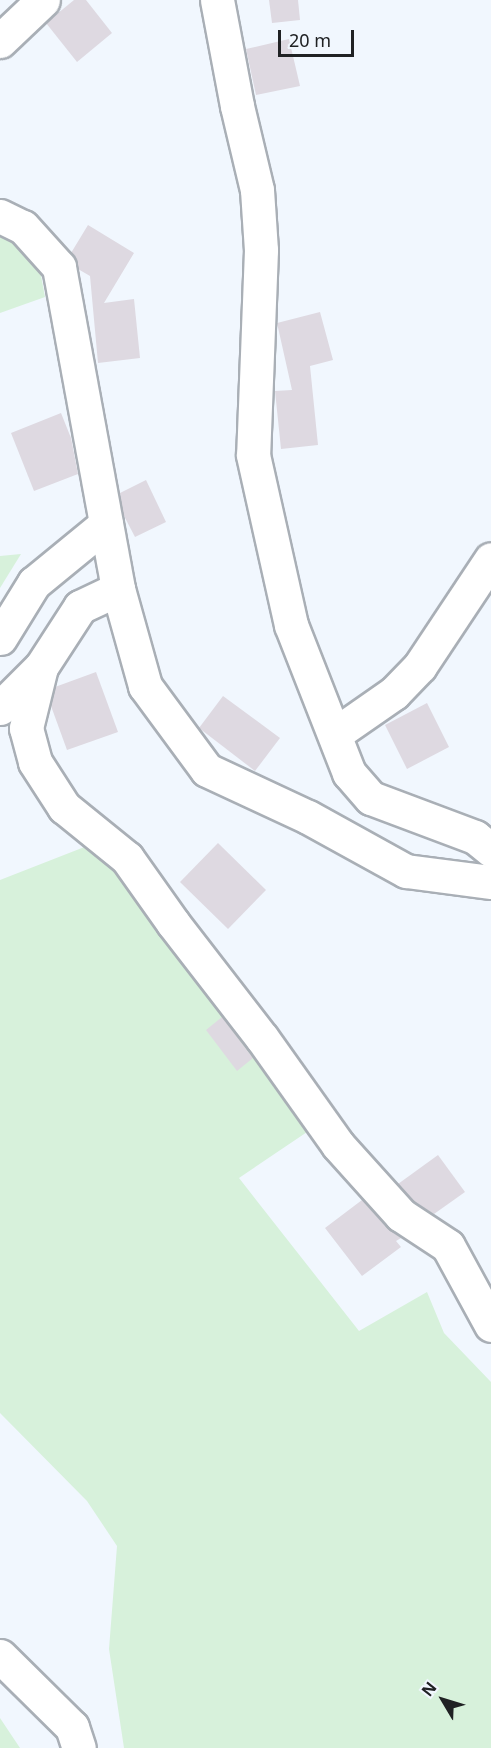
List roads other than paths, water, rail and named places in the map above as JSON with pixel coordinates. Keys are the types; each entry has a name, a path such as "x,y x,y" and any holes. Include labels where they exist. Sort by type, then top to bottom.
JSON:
{"street":[{"path":"0,41 43,0"},
{"path":"217,0 237,106 257,190 261,250 253,455 291,625 349,773 371,798 475,837 491,850"},
{"path":"0,216 23,226 59,267 118,589 145,686 207,770 308,817 406,871 491,882"},
{"path":"0,638 34,583 106,524"},
{"path":"335,734 394,693 420,666 491,559"},
{"path":"0,708 41,668 80,607 118,589"},
{"path":"41,668 26,729 35,762 64,807 127,858 262,1038 338,1145 401,1215 448,1246 491,1325"},
{"path":"0,1656 72,1726 79,1748"}]}
